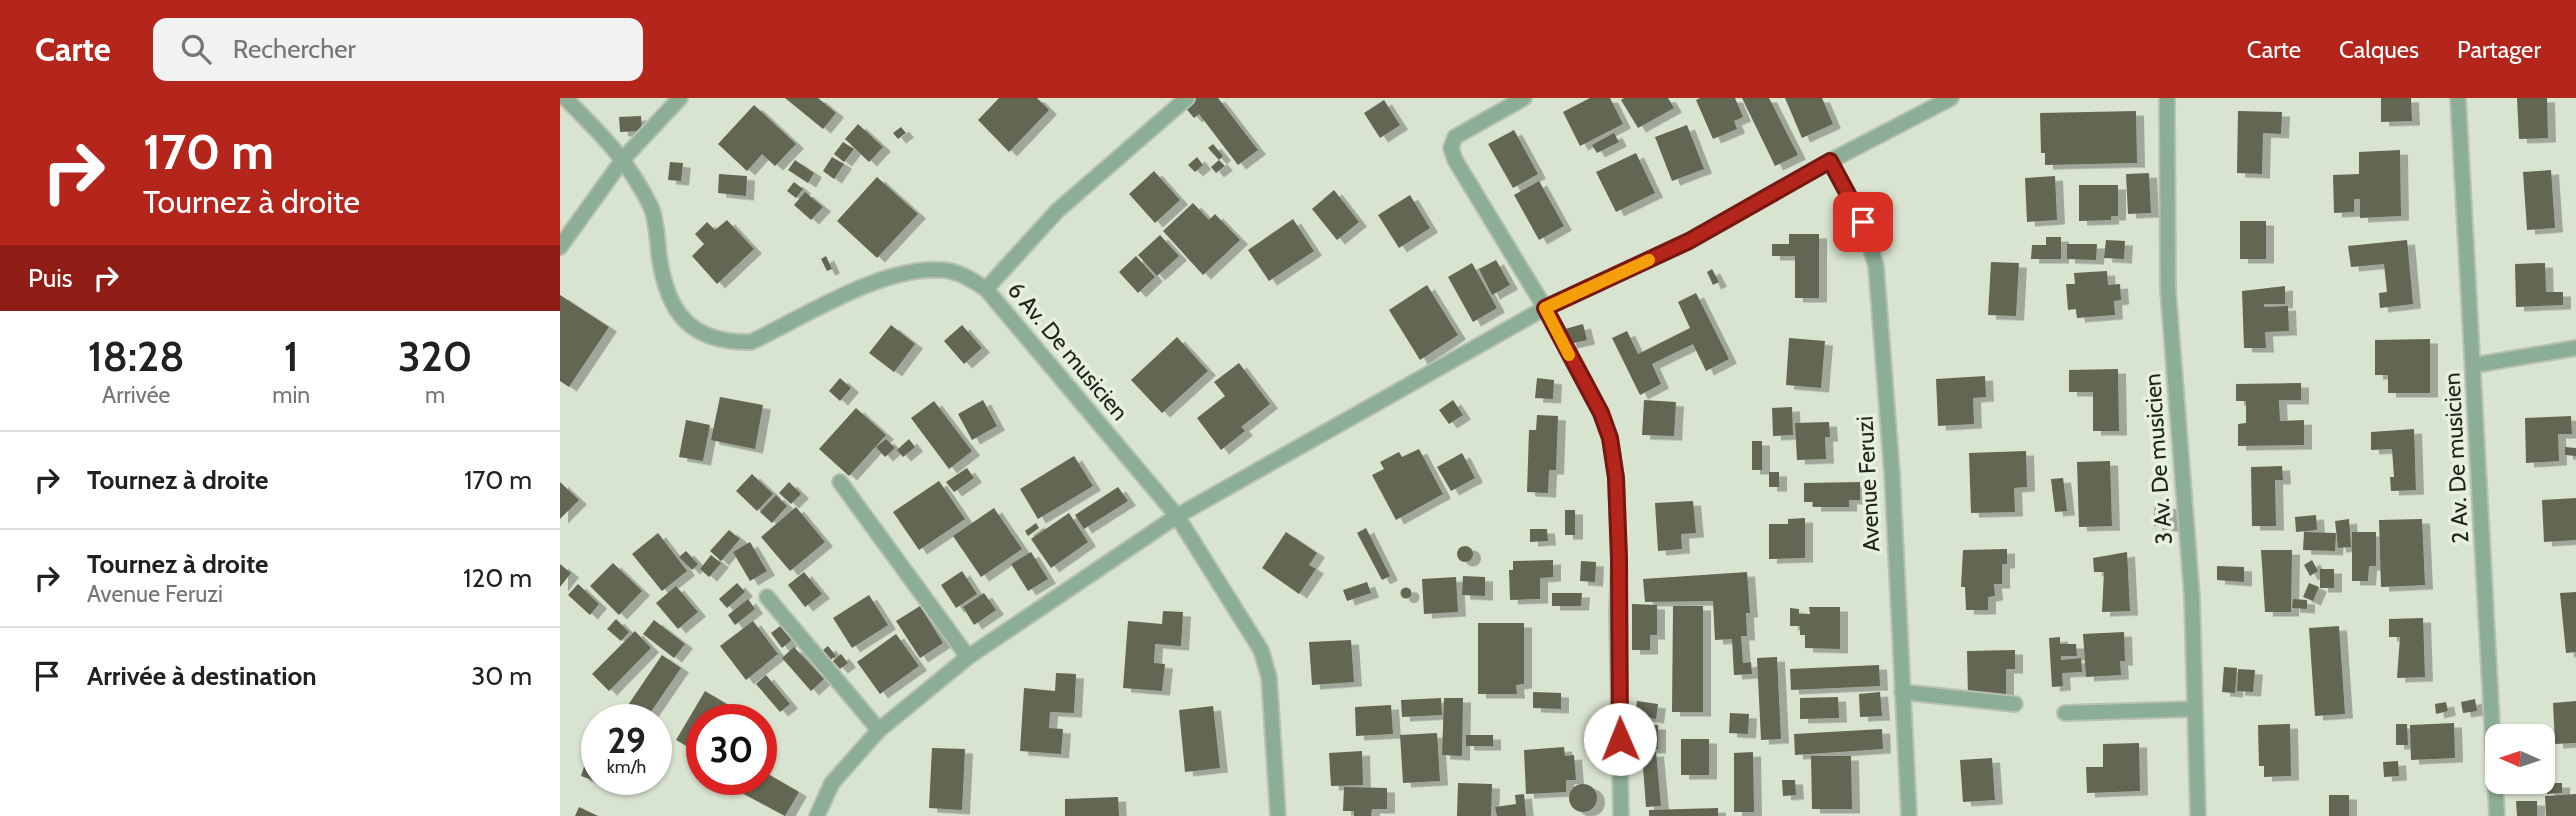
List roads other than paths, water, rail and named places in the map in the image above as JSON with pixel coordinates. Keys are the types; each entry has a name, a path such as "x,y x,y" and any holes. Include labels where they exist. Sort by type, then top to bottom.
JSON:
{"street":[{"name":"6 Av. De musicien","path":"565,98 624,158 652,210 666,292 674,310 690,327 709,337 729,343 751,342 839,299 906,273 944,270 962,274 986,289 1177,516 1266,663 1278,816"},
{"path":"560,247 624,158 680,98"},
{"path":"986,289 1057,211 1187,98"},
{"path":"1524,98 1455,136 1451,148 1455,160 1545,308 1601,413 1610,438 1616,478 1621,816"},
{"path":"817,816 832,783 879,730 968,657 1177,516 1545,308 1689,241 1830,161 1951,98"},
{"name":"3 Av. De musicien","path":"2167,98 2168,290 2192,597 2198,816"},
{"name":"2 Av. De musicien","path":"2458,98 2497,816"},
{"name":"Avenue Feruzi","path":"1830,161 1863,222 1876,266 1892,473 1909,816"},
{"path":"2474,365 2576,348"},
{"path":"840,482 968,657"},
{"path":"766,597 879,730"},
{"path":"1902,692 2015,704"},
{"path":"2065,713 2195,709"}]}
